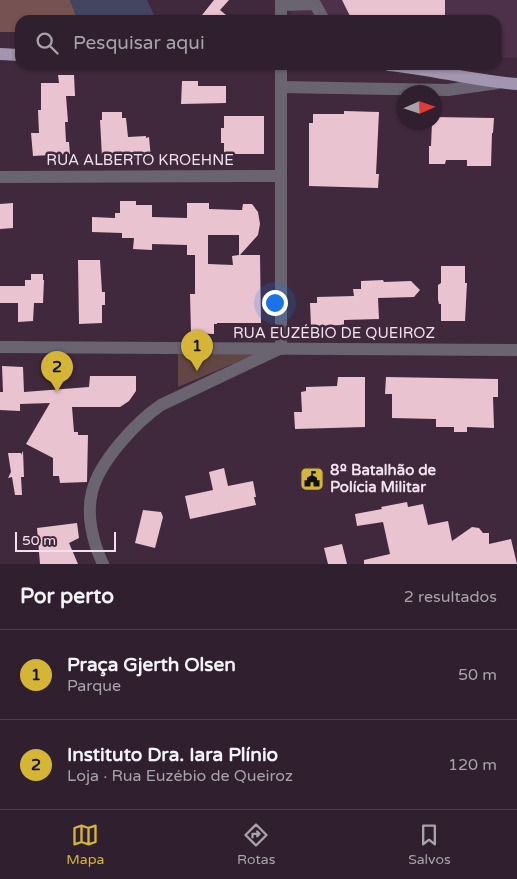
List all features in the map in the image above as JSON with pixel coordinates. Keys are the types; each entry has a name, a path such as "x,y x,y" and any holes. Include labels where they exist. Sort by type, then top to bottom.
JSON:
{"main road":[{"path":"0,54 15,55"},
{"path":"455,70 498,83 517,84"}],"street":[{"path":"281,3 315,4 321,15"},
{"path":"103,564 93,534 90,503 92,491 105,464 126,437 144,417 161,405 281,348 281,70"},
{"path":"281,87 448,90 498,83"},
{"name":"RUA ALBERTO KROEHNE","path":"0,177 281,176"},
{"name":"RUA EUZÉBIO DE QUEIROZ","path":"0,347 517,350"}],"shaded area":[{"path":"0,0 70,0 76,15 15,15 15,32 0,32"},
{"path":"290,0 517,0 517,58 502,57 502,15 292,15"},
{"path":"178,354 256,354 178,387"}],"water":[{"path":"70,0 147,0 154,15 76,15"}],"building":[{"path":"214,0 229,0 220,10 226,15 202,15"},
{"path":"342,0 445,0 445,15 350,15"},
{"path":"58,75 74,75 75,96 66,96 68,122 65,122 66,142 69,142 70,154 33,156 31,133 39,133 38,110 41,110 41,83 59,83"},
{"path":"182,81 198,81 198,86 226,86 226,103 181,104"},
{"path":"344,111 379,112 376,174 379,174 378,188 309,186 309,123 313,123 313,114 344,114"},
{"path":"102,112 122,112 122,118 126,118 128,137 149,137 151,158 119,160 119,157 102,157 100,120 102,120"},
{"path":"224,116 264,116 264,154 224,154 224,143 221,143 221,128 224,128"},
{"path":"442,117 494,118 491,166 467,166 467,160 446,160 445,164 429,164 429,146 431,146 432,130 442,130"},
{"path":"120,201 136,201 136,205 152,205 152,217 187,218 187,203 209,203 209,209 239,210 242,210 243,204 252,204 258,212 260,224 258,235 240,255 260,255 261,323 217,323 214,324 214,334 191,333 190,294 195,294 195,255 187,255 187,245 152,244 152,250 133,249 134,238 122,238 122,233 92,232 92,217 115,218 115,213 120,213","holes":["208,235 239,235 239,255 232,256 233,265 208,264"]},
{"path":"13,203 13,228 0,229 0,204"},
{"path":"78,260 100,260 102,292 105,292 105,305 102,305 102,323 79,324"},
{"path":"441,266 465,266 465,283 467,283 465,321 441,321 438,285 441,283"},
{"path":"31,274 43,274 43,303 34,303 33,321 18,322 18,303 0,303 0,286 25,286 25,280 31,280"},
{"path":"383,280 384,282 411,281 420,290 414,297 378,298 379,319 344,320 344,325 311,326 310,303 317,303 317,297 354,296 353,289 361,289 361,281"},
{"path":"2,366 23,367 24,392 89,387 90,376 136,376 136,391 129,401 120,407 72,407 74,432 78,432 78,435 88,435 87,482 60,483 59,476 53,476 53,458 26,444 50,403 20,404 20,411 0,410 0,392 3,392"},
{"path":"338,377 365,377 365,427 295,429 294,412 302,412 301,392 306,391 306,387 337,386"},
{"path":"386,377 498,379 498,397 493,397 494,428 467,427 467,432 454,432 454,427 436,427 436,419 392,418 392,394 385,394"},
{"path":"23,451 24,477 21,477 22,495 15,495 12,477 8,478 11,472 8,453 21,453 21,455"},
{"path":"224,468 228,486 253,481 256,505 190,519 185,496 213,490 209,472"},
{"path":"407,502 408,507 423,504 428,525 448,521 452,541 472,527 479,528 483,533 489,533 489,544 511,539 517,564 364,564 364,560 390,554 383,522 357,526 355,514"},
{"path":"143,510 161,512 163,517 155,548 135,543"},
{"path":"77,523 79,538 69,543 78,564 40,564 37,528"},
{"path":"342,544 347,564 328,564 324,548"}],"place":[{"name":"Praça Gjerth Olsen","path":"197,371"},
{"name":"Instituto Dra. Iara Plínio","path":"57,392"},
{"name":"8º Batalhão de Polícia Militar","path":"312,479"}]}
